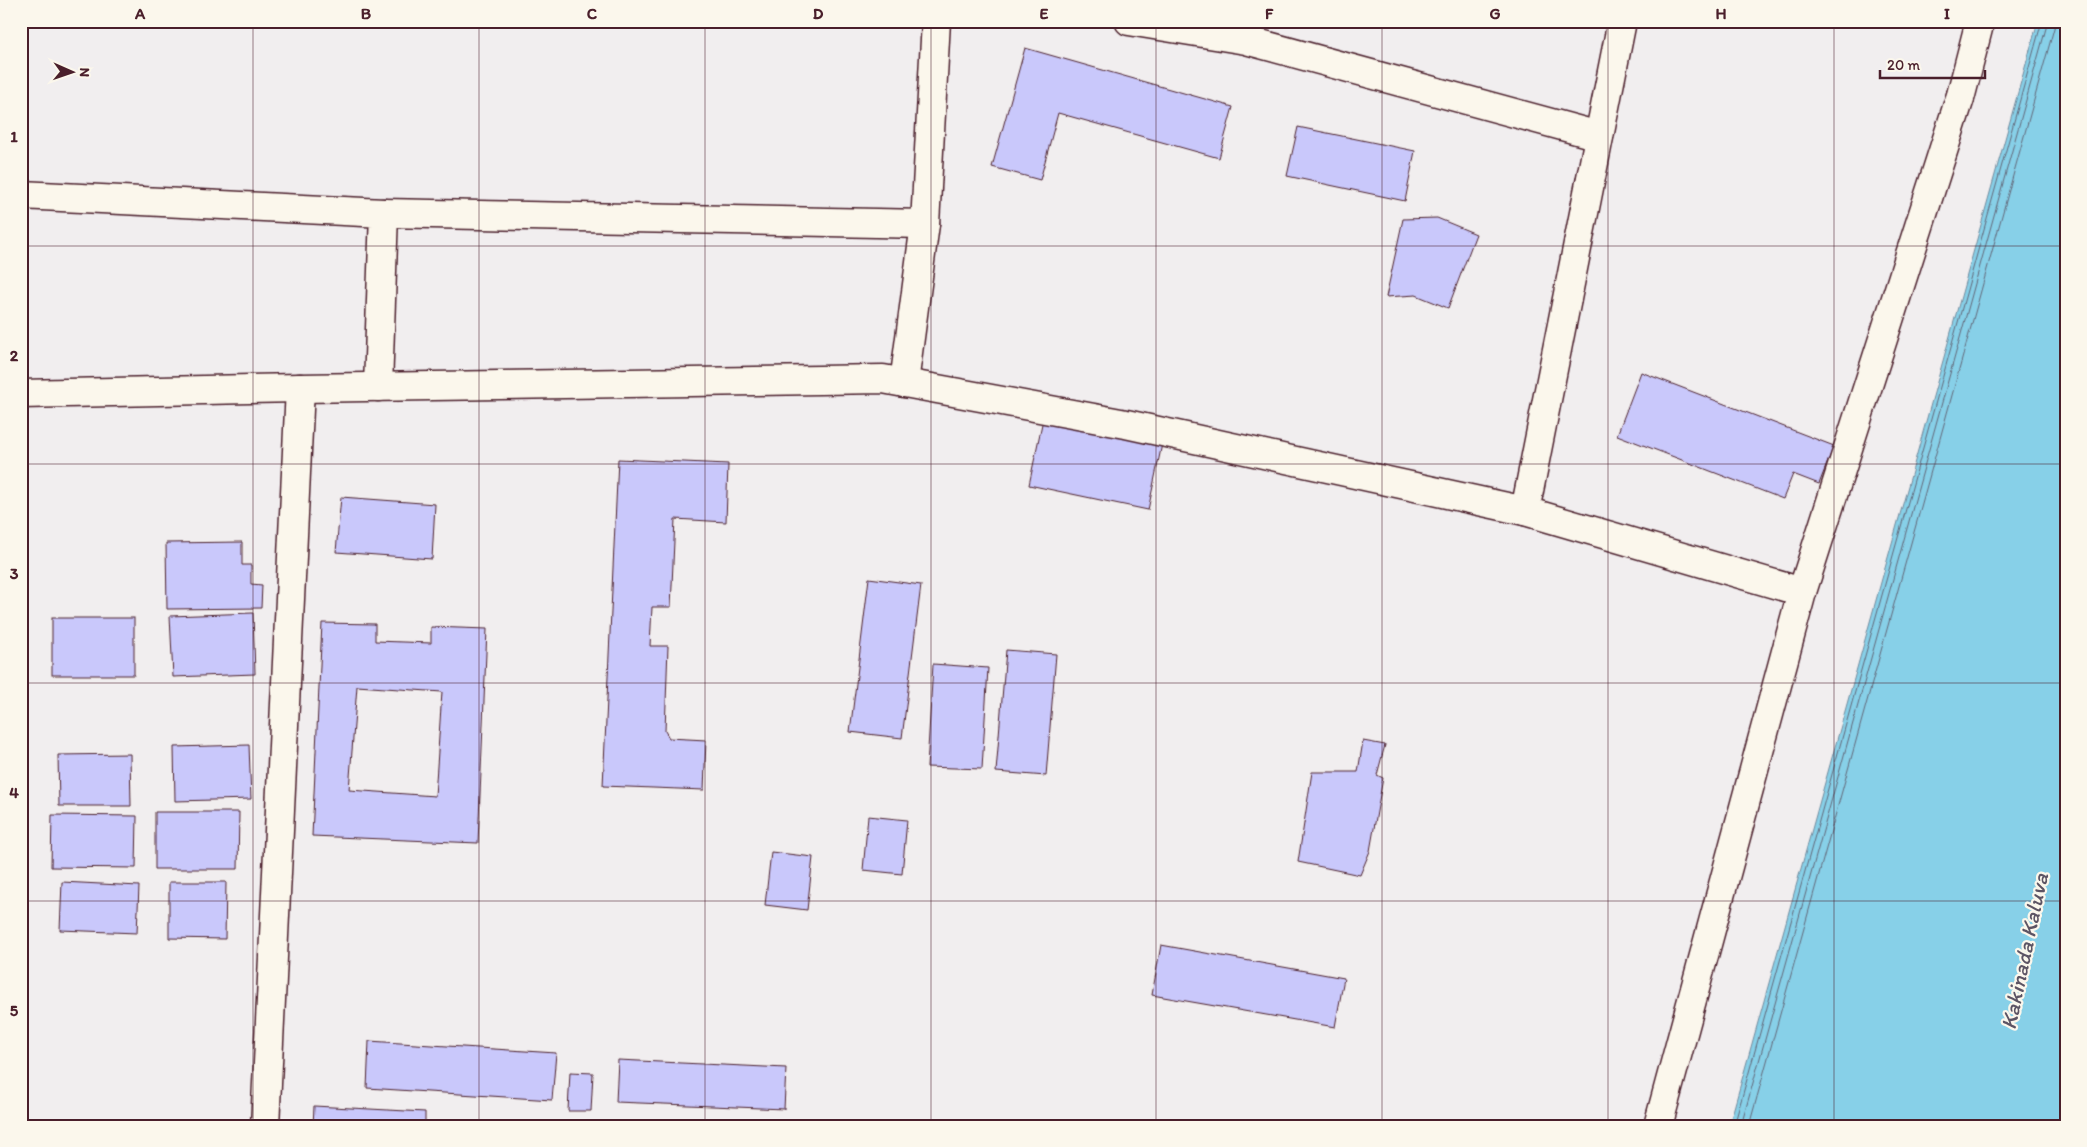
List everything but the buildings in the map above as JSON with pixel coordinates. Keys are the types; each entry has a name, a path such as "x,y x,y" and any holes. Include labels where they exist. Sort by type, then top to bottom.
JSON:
{"street":[{"path":"904,383 925,224 936,21"},
{"path":"1129,21 1246,40 1600,136"},
{"path":"1524,511 1622,21"},
{"path":"1658,1126 1802,592 1961,95 1980,21"},
{"path":"21,195 384,213 925,224"},
{"path":"378,387 384,213"},
{"path":"21,394 883,379 1126,424 1524,511 1802,592"},
{"path":"265,1126 300,388"}],"water":[{"name":"Kakinada Kaluva","path":"2038,21 2066,21 2066,1126 1729,1126"}]}
